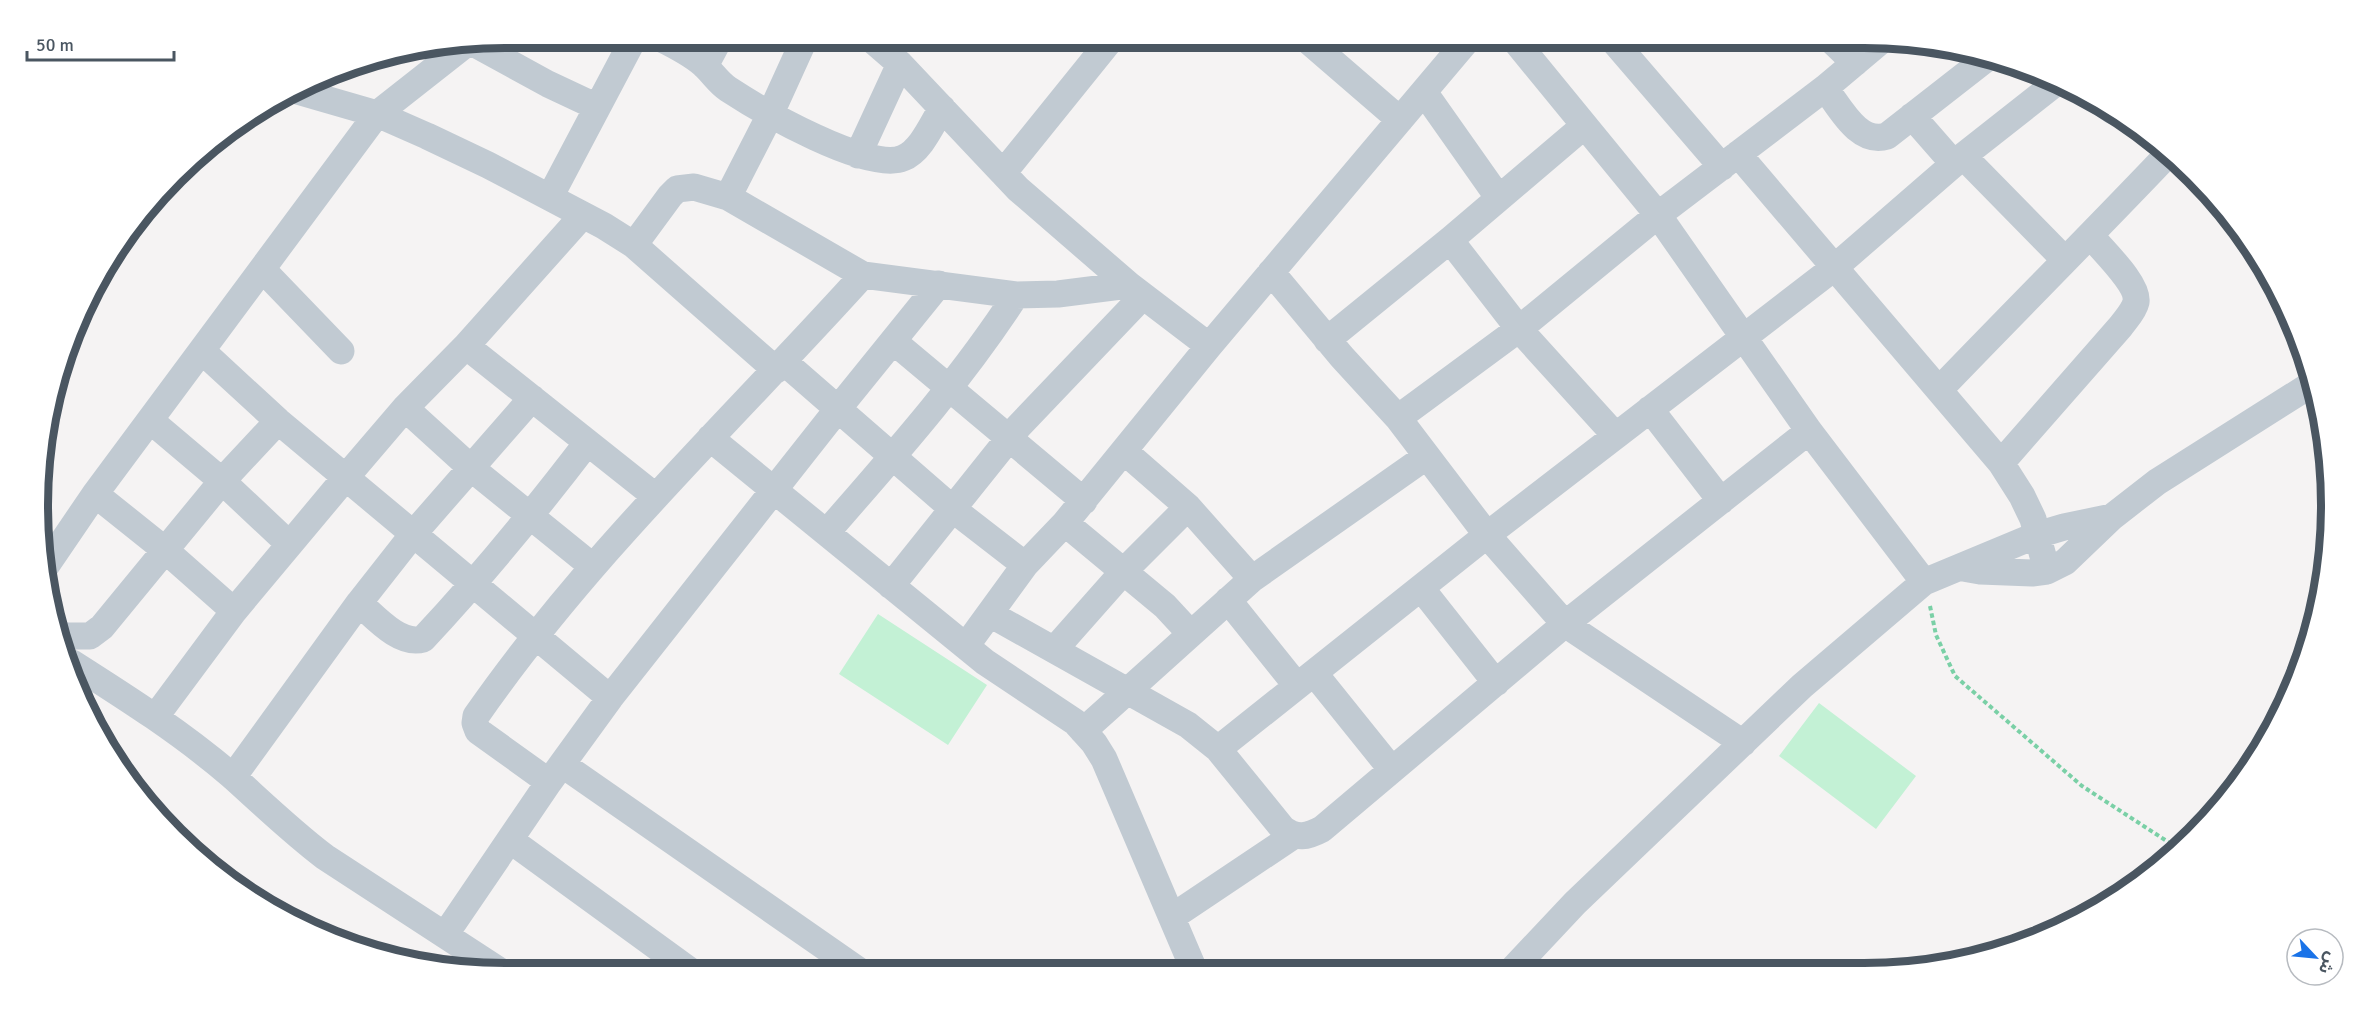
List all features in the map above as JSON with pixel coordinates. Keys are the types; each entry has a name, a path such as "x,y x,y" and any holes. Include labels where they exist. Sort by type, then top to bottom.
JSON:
{"street":[{"path":"550,197 629,48"},
{"path":"676,48 705,66 716,80 730,90 770,115 858,155 884,161 906,157 914,151 942,108"},
{"path":"705,66 715,48"},
{"path":"728,197 770,115 800,48"},
{"path":"882,48 900,64 1018,189 1136,291 1209,346"},
{"path":"1004,173 1104,48"},
{"path":"1317,48 1400,120"},
{"path":"966,646 1025,565 1084,501 1209,346 1461,48"},
{"path":"1521,48 1658,215 1809,431 1924,582"},
{"path":"1621,48 1835,267 2001,463 2022,496 2033,519 2047,571"},
{"path":"1839,48 1855,63"},
{"path":"1398,418 1519,329 1658,215 1825,88 1872,48"},
{"path":"484,49 548,84 597,107"},
{"path":"51,558 95,494 378,114 457,51"},
{"path":"1825,88 1860,132 1880,138 1980,63"},
{"path":"858,155 900,64"},
{"path":"1218,749 1616,435 1835,267 1959,160 2050,88"},
{"path":"1424,92 1498,197"},
{"path":"306,94 378,114 459,150 634,244 780,366 894,455 954,510 1025,565"},
{"path":"1912,116 2064,260"},
{"path":"1327,339 1450,240 1584,126"},
{"path":"1940,389 2163,160"},
{"path":"634,244 677,189 685,186 728,197 863,275 1016,295 1136,291"},
{"path":"156,716 234,611 345,477 405,408 466,346 583,215"},
{"path":"2001,463 2132,311 2136,300 2133,289 2125,276 2091,236"},
{"path":"1450,240 1519,329 1616,435"},
{"path":"263,270 341,351"},
{"path":"1271,273 1398,418 1487,536 1565,624 1743,742"},
{"path":"847,963 556,773 478,730 475,723 480,711 592,566 863,275"},
{"path":"445,935 610,698 939,284"},
{"path":"891,586 954,510 1008,439 1136,291"},
{"path":"827,532 949,390 1016,295"},
{"path":"893,341 1084,501"},
{"path":"466,346 655,496"},
{"path":"202,351 278,421 610,698"},
{"path":"1963,568 1993,572 2047,571 2066,562 2112,518 2157,482 2305,388"},
{"path":"233,777 359,603 414,533 532,398"},
{"path":"405,408 530,518 592,566"},
{"path":"1650,409 1721,501"},
{"path":"151,421 289,544"},
{"path":"67,636 90,636 102,627 222,482 278,421"},
{"path":"1172,917 1293,836 1311,836 1322,829 1565,624 1809,431"},
{"path":"710,438 985,662 1075,722 1094,743 1104,759 1191,963"},
{"path":"359,603 404,638 415,641 423,639 474,585 530,518 587,443"},
{"path":"1125,452 1188,507 1252,579"},
{"path":"1083,731 1252,579 1427,456"},
{"path":"95,494 165,550 234,611"},
{"path":"1054,650 1124,572 1188,507"},
{"path":"1519,963 1575,903 1802,686 1924,582 2037,536 2064,527 2112,518"},
{"path":"1065,523 1165,606 1190,633"},
{"path":"1421,588 1496,683"},
{"path":"1228,600 1392,770"},
{"path":"990,614 1188,725 1218,749 1272,817 1293,836"},
{"path":"77,666 156,716 233,777 298,837 487,962"},
{"path":"510,840 679,963"}],"path":[{"path":"1924,582 1936,635 1955,676 2082,786 2171,844"}],"green space":[{"path":"878,614 987,685 948,745 839,674"},
{"path":"1819,703 1916,776 1876,829 1779,756"}]}
